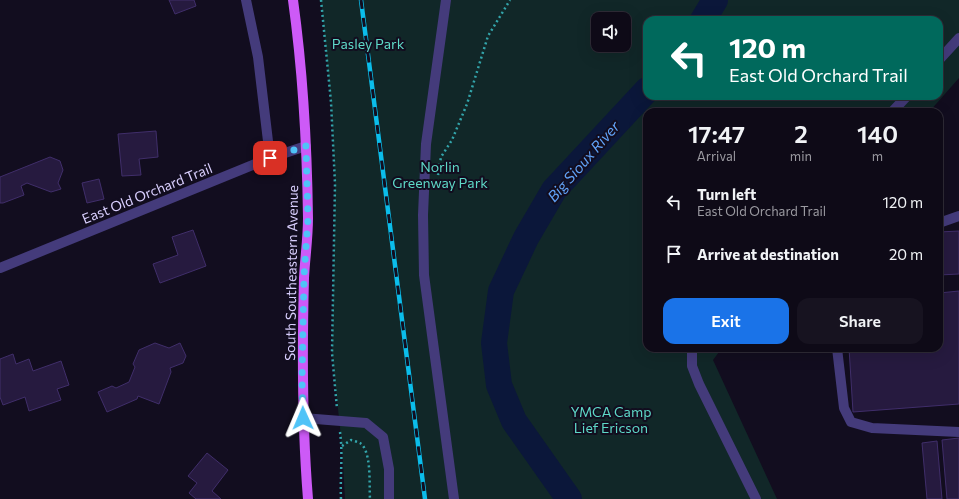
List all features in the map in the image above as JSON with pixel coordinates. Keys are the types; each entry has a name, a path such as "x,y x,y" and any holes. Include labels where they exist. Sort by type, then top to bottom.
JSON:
{"main road":[{"name":"South Southeastern Avenue","path":"294,0 306,146 308,219 304,284 302,380 308,499"}],"street":[{"path":"246,0 258,57 270,158"},
{"path":"446,0 426,144 423,230 424,275 454,499"},
{"path":"943,56 959,38"},
{"path":"896,108 903,100"},
{"name":"East Old Orchard Trail","path":"0,268 270,158 306,146"},
{"path":"943,222 959,216"},
{"path":"692,352 692,366 699,384 756,499"},
{"path":"837,352 844,408 851,422 872,428 959,432"},
{"path":"303,418 366,423 383,436 388,469 389,499"}],"path":[{"path":"321,0 331,102 335,184 332,353 338,421 342,446 340,461 341,499"},
{"path":"438,178 441,157 452,140 467,104 488,36 510,0"},
{"path":"342,446 352,440 361,444 367,452 370,499"}],"green space":[{"path":"321,0 959,0 959,78 943,96 943,16 643,16 643,100 940,100 933,108 643,108 643,352 719,352 713,360 777,499 345,499 342,446 332,353 335,184 331,102"}],"building":[{"path":"169,0 194,0 196,6 175,14"},
{"path":"156,131 158,157 139,159 141,175 122,176 118,134"},
{"path":"50,157 60,161 63,170 58,183 61,189 51,192 27,183 21,186 24,195 0,203 0,177"},
{"path":"99,179 104,199 87,203 82,183"},
{"path":"193,230 206,266 160,283 153,264 178,255 172,237"},
{"path":"959,231 959,274 943,275 943,232"},
{"path":"959,291 959,404 853,412 849,352 943,352 943,293"},
{"path":"155,343 169,348 180,343 186,356 183,363 170,368 171,372 159,404 138,396 137,399 107,412 98,392 112,386 116,388 129,382 135,367 133,364 139,350"},
{"path":"13,354 16,364 29,359 33,371 61,361 69,385 57,389 61,400 29,411 25,397 3,405 0,397 0,359"},
{"path":"959,438 959,499 947,499 942,440"},
{"path":"937,441 942,499 927,499 922,443"},
{"path":"207,453 228,470 212,491 221,499 196,499 189,493 197,483 188,476"}],"waterway":[{"name":"Big Sioux River","path":"705,16 715,0"},
{"name":"Big Sioux River","path":"569,499 514,421 499,385 494,343 501,291 526,238 554,190 643,94"}],"railway":[{"path":"361,0 425,499"}],"route":[{"path":"270,158 306,146 308,219 304,276 302,380 303,418"}],"park label":[{"name":"Pasley Park","path":"368,43"},
{"name":"Norlin Greenway Park","path":"440,174"},
{"name":"YMCA Camp Lief Ericson","path":"611,420"}]}
